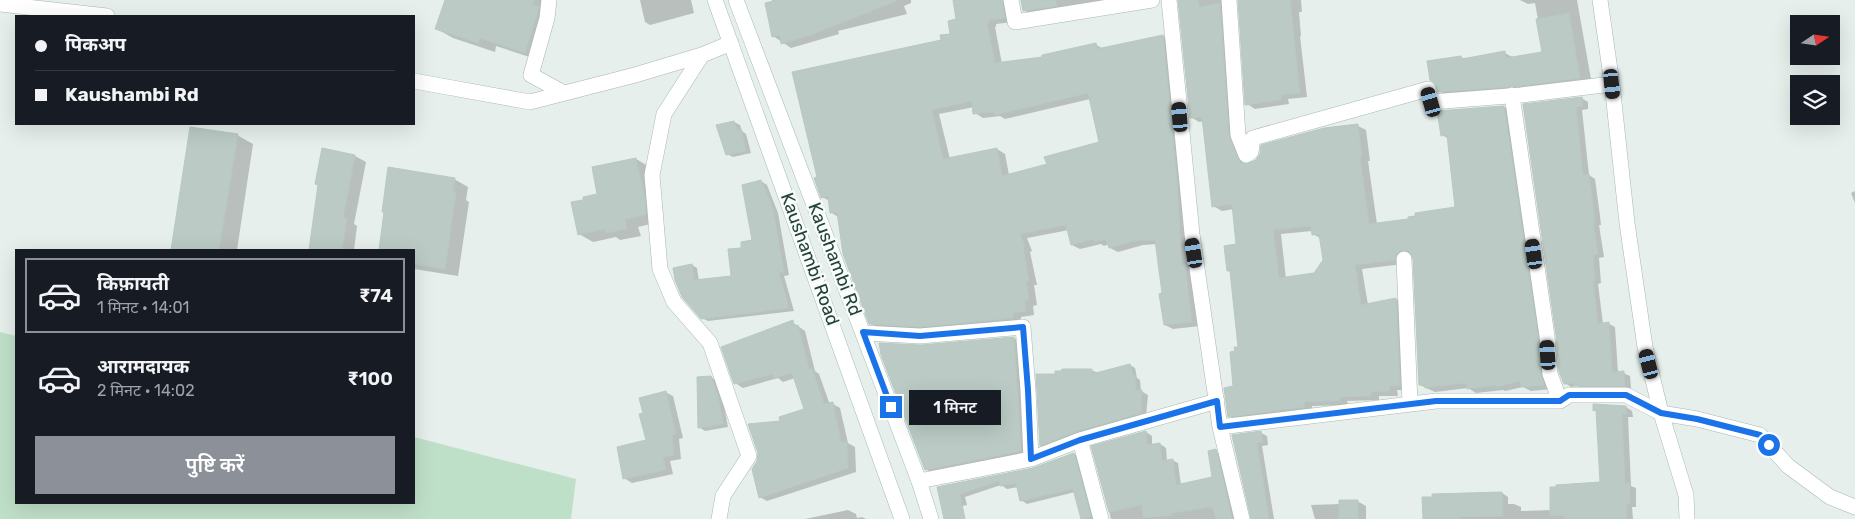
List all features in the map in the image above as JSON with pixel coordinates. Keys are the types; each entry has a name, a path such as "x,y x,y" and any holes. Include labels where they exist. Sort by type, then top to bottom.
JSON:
{"street":[{"path":"549,0 547,18 531,75 564,93"},
{"name":"Kaushambi Road","path":"716,0 902,519"},
{"name":"Kaushambi Rd","path":"736,0 863,332 932,519"},
{"path":"1011,0 1015,22 1098,4 1152,0"},
{"path":"1169,0 1192,234 1220,427 1242,519"},
{"path":"1229,0 1238,135 1246,155 1251,152 1253,138 1428,89 1431,102 1612,84"},
{"path":"1600,0 1612,84 1627,223 1645,347 1661,413 1686,495 1687,519"},
{"path":"0,4 98,15"},
{"path":"415,81 530,102 635,75 702,55 731,43"},
{"path":"702,55 664,114 652,175 660,269 674,302 710,343 749,456 722,496 719,519"},
{"path":"1512,95 1547,336 1550,374 1560,401"},
{"path":"1404,260 1410,404"},
{"path":"863,332 920,336 1023,327 1031,459"},
{"path":"1220,427 1436,401 1560,401 1569,395 1626,395 1661,413 1697,419 1760,435 1788,466 1830,497 1855,506"},
{"path":"919,481 1031,459 1080,440 1217,401"},
{"path":"1080,440 1101,519"}],"green space":[{"path":"0,332 15,336 15,504 415,504 415,437 576,479 571,519 0,519"}],"building":[{"path":"445,0 534,0 532,5 539,7 525,53 480,38 478,43 435,29"},
{"path":"777,0 897,1 808,36 781,44 780,35 772,37 765,3"},
{"path":"953,0 1002,0 1005,18 988,20 989,23 987,23 995,63 1042,57 1042,55 1096,43 1097,49 1163,35 1177,181 1182,266 1185,265 1192,322 1164,325 1159,294 1162,293 1155,240 1134,241 1109,248 1106,239 1094,242 1094,239 1071,245 1066,225 1020,234 1025,247 1023,247 1029,281 1026,281 1029,300 1025,301 1026,311 1013,313 1013,318 920,327 869,324 843,254 837,212 830,213 828,196 821,198 814,178 817,177 792,72 941,40 940,35 950,34 948,21 956,19","holes":["1088,93 1099,142 1044,157 1047,164 1002,176 997,148 943,159 932,110 972,101 973,114 994,112 995,115"]},
{"path":"1021,0 1056,0 1057,6 1023,11"},
{"path":"1178,0 1198,0 1199,7 1220,3 1229,136 1240,162 1246,164 1256,160 1260,154 1261,145 1324,128 1358,124 1362,157 1360,157 1369,224 1408,219 1408,217 1415,216 1415,213 1455,207 1447,135 1441,136 1437,111 1504,106 1538,337 1541,375 1544,385 1521,387 1520,381 1496,387 1496,385 1467,389 1466,383 1425,388 1425,385 1419,385 1413,259 1409,251 1403,250 1396,254 1395,260 1355,265 1361,305 1396,298 1400,386 1389,386 1390,391 1371,392 1371,396 1340,397 1340,401 1304,402 1305,407 1228,417 1224,388 1233,386 1230,352 1235,351 1234,347 1238,347 1230,271 1227,271 1224,246 1236,244 1232,204 1212,207 1202,117 1190,118","holes":["1311,226 1312,235 1319,234 1323,260 1314,273 1279,278 1273,230"]},
{"path":"1238,0 1290,0 1300,93 1281,95 1281,100 1245,105"},
{"path":"1569,13 1580,78 1520,86 1438,92 1435,83 1430,80 1427,61 1461,56 1462,59 1505,51 1506,58 1542,52 1536,19"},
{"path":"1582,97 1583,106 1576,107 1583,175 1589,174 1594,212 1595,222 1593,222 1598,254 1593,255 1595,281 1593,281 1598,324 1609,322 1612,372 1624,371 1625,386 1574,386 1574,383 1564,384 1559,372 1556,335 1523,104"},
{"path":"734,121 737,130 741,129 746,151 726,155 716,125"},
{"path":"190,127 238,134 219,249 171,249"},
{"path":"322,148 355,155 343,218 347,218 342,249 309,249 318,185 315,184"},
{"path":"636,158 645,199 646,215 625,219 627,229 605,233 605,229 578,235 571,202 583,200 583,197 597,194 592,167"},
{"path":"388,167 455,178 453,192 456,192 445,269 415,264 415,249 379,249 384,212 382,212"},
{"path":"761,180 773,209 784,272 779,273 789,308 701,319 682,297 675,280 673,268 692,264 694,280 731,276 728,249 741,248 741,242 752,240 742,185"},
{"path":"793,320 794,326 798,325 809,369 812,368 824,404 833,402 841,442 847,442 848,468 759,498 752,469 757,461 758,453 748,424 780,421 779,417 804,409 792,373 774,378 773,374 734,384 721,347"},
{"path":"1014,337 1021,451 925,470 881,355 879,343 921,345"},
{"path":"1130,364 1133,375 1135,375 1136,390 1142,390 1141,413 1077,431 1040,446 1036,374 1055,374 1055,371 1061,371 1062,369 1092,369 1092,374"},
{"path":"711,376 718,396 723,424 698,428 697,377"},
{"path":"666,391 676,434 672,435 674,455 663,457 666,470 623,479 617,447 646,440 639,414 643,413 639,398"},
{"path":"1593,404 1626,406 1627,414 1622,414 1625,484 1630,483 1630,504 1626,504 1627,519 1564,519 1564,515 1550,516 1550,487 1600,482 1596,410 1593,411"},
{"path":"1146,431 1147,445 1160,443 1162,461 1173,459 1176,485 1212,477 1208,451 1216,449 1232,519 1216,519 1212,507 1171,513 1172,515 1143,518 1142,505 1109,512 1091,446"},
{"path":"1261,431 1263,442 1257,443 1269,519 1251,519 1232,435"},
{"path":"1074,453 1091,517 1081,519 1073,489 1020,501 1016,483 1000,486 999,481 960,494 965,519 944,519 937,487 1033,468"},
{"path":"1502,492 1503,516 1423,519 1422,497 1432,497 1432,494"},
{"path":"1339,500 1358,500 1358,519 1339,519"}],"route":[{"path":"891,407 863,332 920,336 1023,327 1031,459 1080,440 1217,401 1220,427 1436,401 1560,401 1569,395 1626,395 1661,413 1697,419 1760,435 1769,445"}]}
